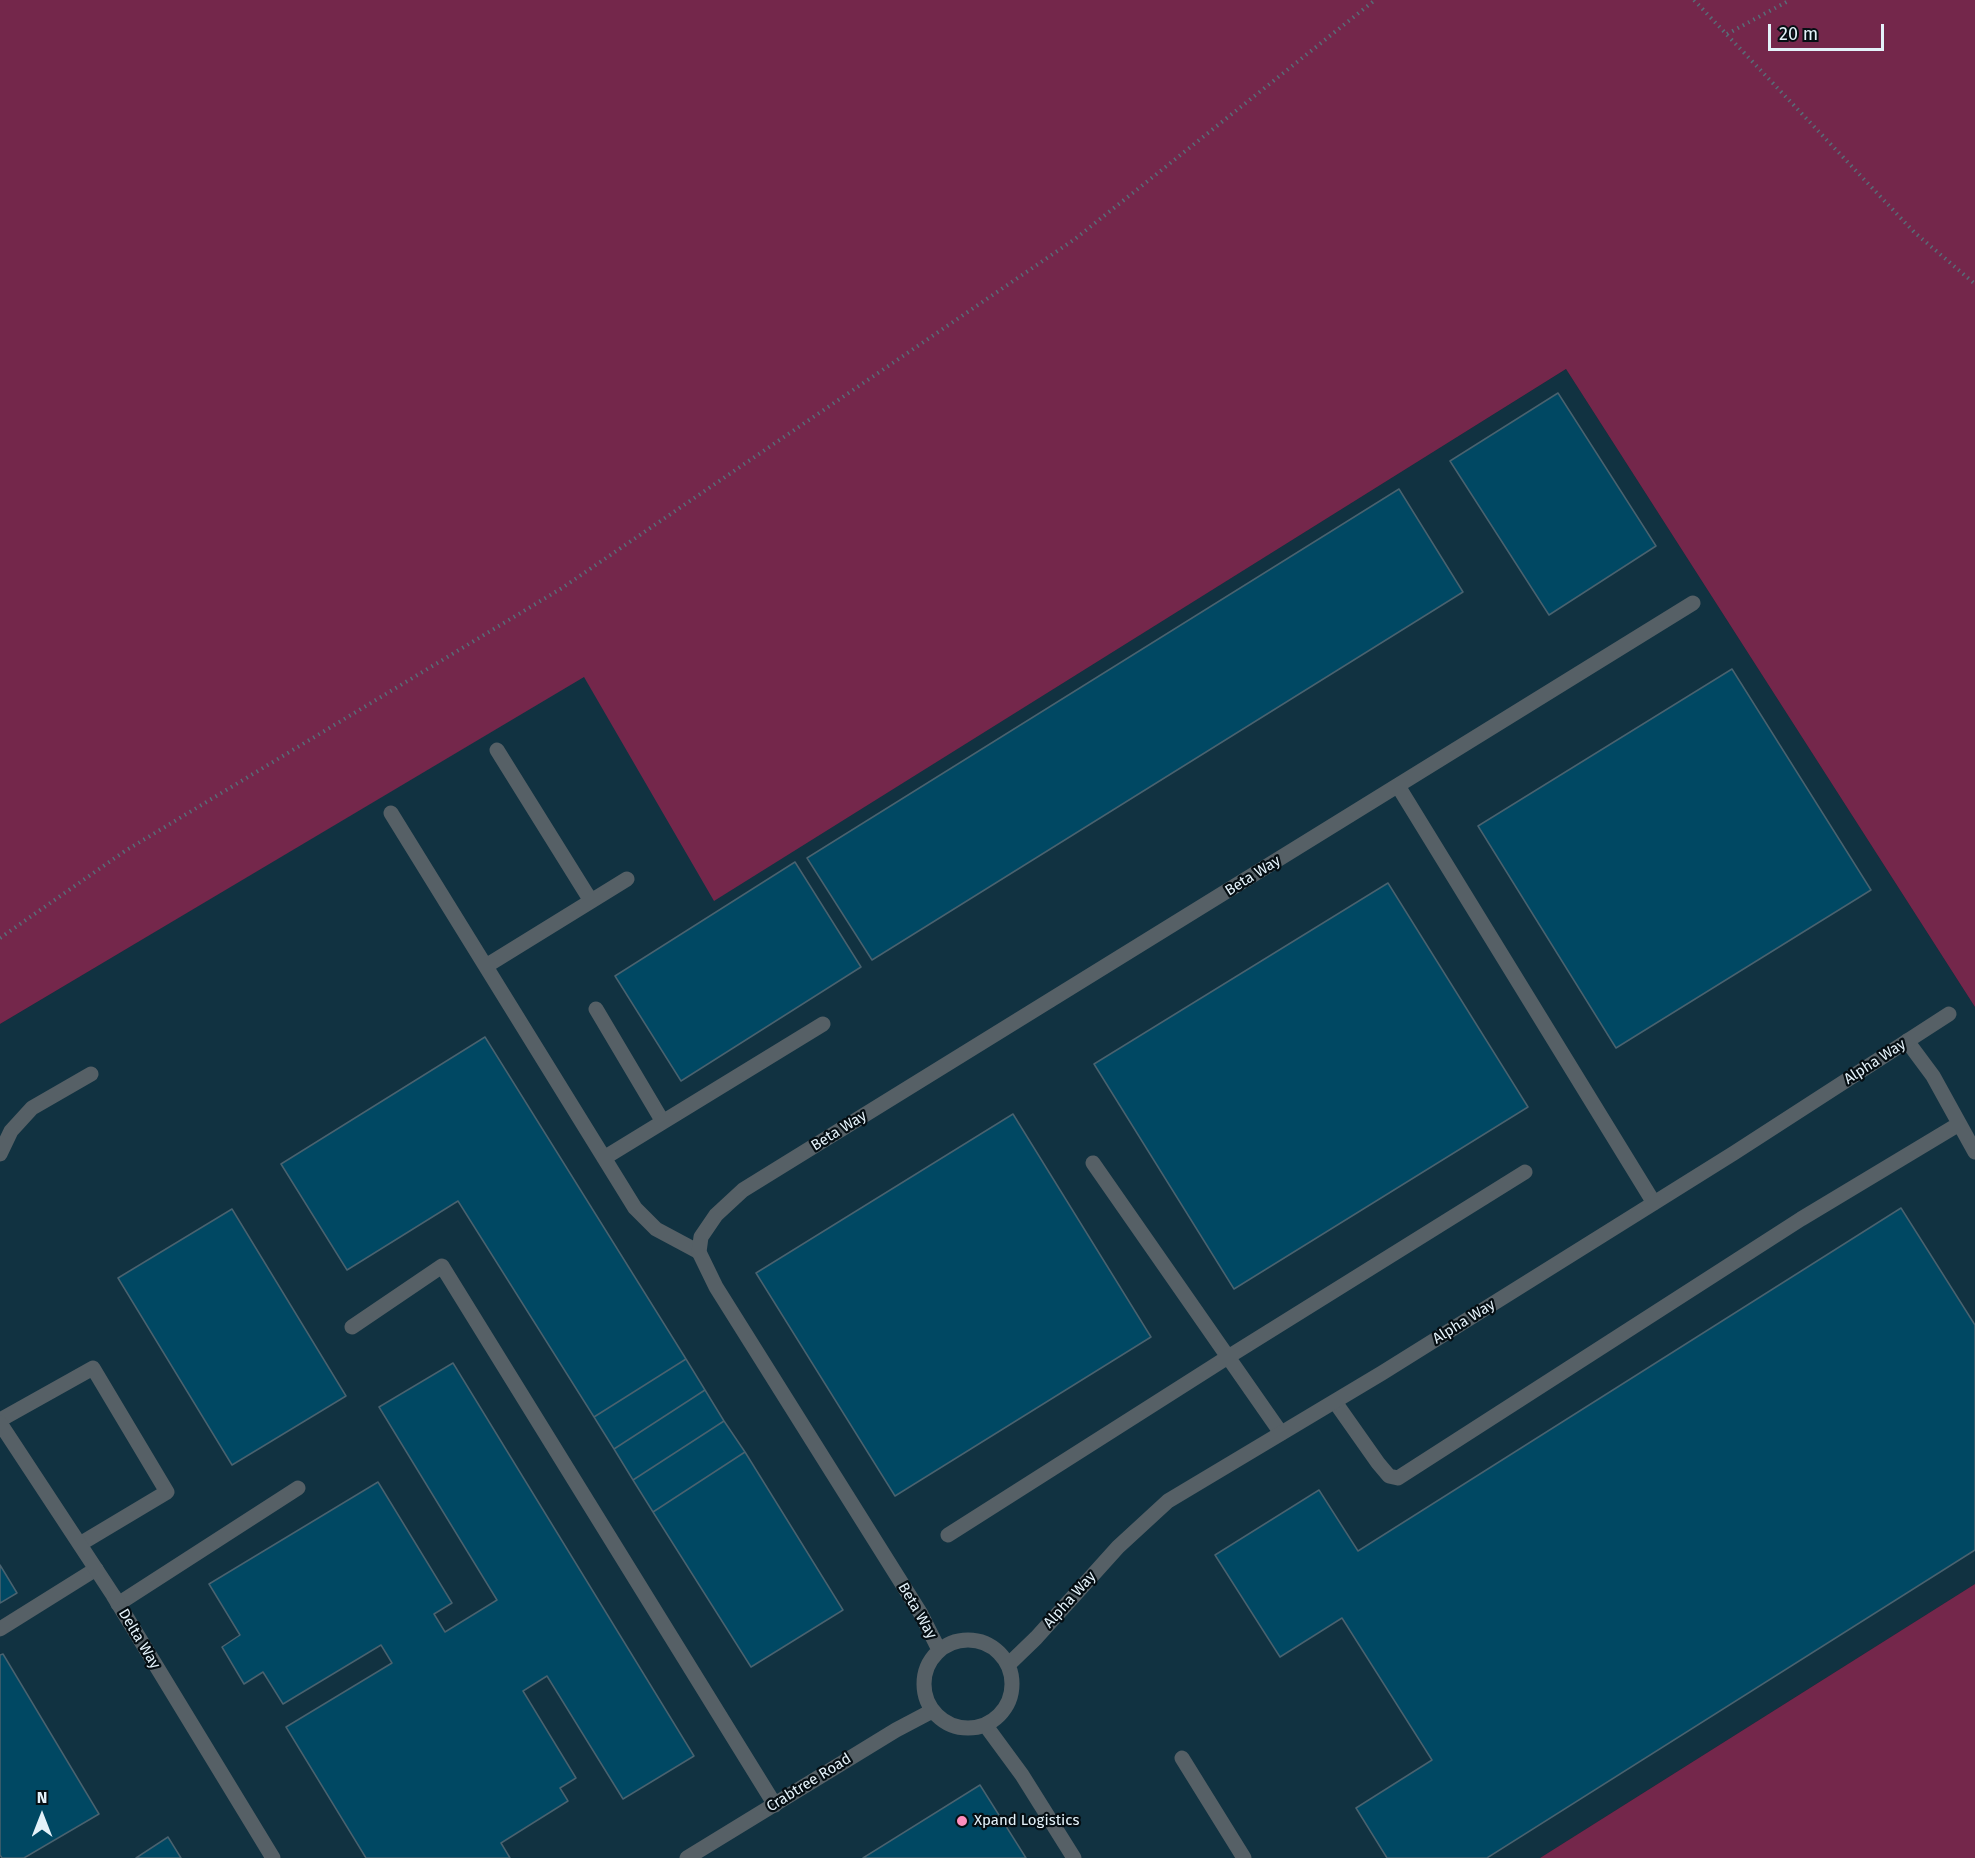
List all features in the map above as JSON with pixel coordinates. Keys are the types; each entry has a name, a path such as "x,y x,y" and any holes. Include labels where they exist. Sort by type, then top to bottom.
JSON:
{"street":[{"name":"Beta Way","path":"939,1650 915,1604 716,1287 699,1252 701,1237 716,1215 743,1190 1693,603"},
{"path":"497,750 591,901"},
{"path":"1398,786 1654,1203"},
{"path":"391,813 635,1208 656,1229 699,1252"},
{"path":"486,966 627,879"},
{"path":"596,1009 663,1122"},
{"name":"Alpha Way","path":"1008,1665 1036,1638 1118,1547 1168,1501 1335,1402 1654,1203 1949,1014"},
{"path":"604,1158 823,1024"},
{"path":"1907,1041 1933,1076 1975,1152"},
{"path":"0,1154 11,1131 32,1108 91,1074"},
{"path":"1335,1402 1378,1463 1389,1476 1398,1478 1791,1226 1959,1124"},
{"path":"1093,1163 1281,1433"},
{"path":"948,1535 1228,1357 1526,1172"},
{"path":"352,1327 442,1266 775,1804"},
{"path":"0,1421 93,1368 167,1492 80,1544"},
{"name":"Delta Way","path":"0,1421 118,1604 273,1858"},
{"path":"118,1604 298,1488"},
{"path":"0,1629 96,1569"},
{"path":"968,1640 985,1643 996,1650 1008,1665 1013,1682 1011,1700 1002,1713 986,1726 968,1729 953,1727 942,1721 932,1711 923,1688 925,1672 939,1650 953,1642 968,1640"},
{"name":"Crabtree Road","path":"687,1858 896,1730 932,1711"},
{"path":"986,1726 1022,1775 1074,1858"},
{"path":"1182,1758 1244,1858"}],"path":[{"path":"0,938 125,851 562,588 1075,239 1375,0"},
{"path":"1694,0 1914,232 1975,284"},
{"path":"1727,34 1790,0"}],"shaded area":[{"path":"0,0 1975,0 1975,1007 1566,369 714,901 584,677 0,1024"},
{"path":"1566,369 1975,1007 1975,1584 1540,1858 0,1858 0,1024 584,676 715,900"},
{"path":"1975,1584 1975,1858 1540,1858"}],"building":[{"path":"1558,393 1656,546 1549,615 1450,461"},
{"path":"1399,489 1463,592 872,960 807,858"},
{"path":"1732,669 1871,890 1616,1048 1478,826"},
{"path":"795,862 861,967 681,1081 615,976"},
{"path":"1388,883 1528,1107 1234,1289 1094,1064"},
{"path":"485,1037 686,1359 594,1417 458,1201 347,1270 281,1164"},
{"path":"1013,1114 1151,1337 895,1496 756,1273"},
{"path":"1901,1208 1975,1325 1975,1550 1487,1858 1387,1858 1356,1808 1432,1760 1342,1618 1280,1657 1215,1555 1319,1490 1358,1551"},
{"path":"232,1209 346,1396 232,1465 118,1278"},
{"path":"686,1359 705,1390 614,1449 594,1417"},
{"path":"453,1363 694,1756 623,1799 547,1676 523,1691 576,1778 560,1788 568,1801 501,1843 510,1858 366,1858 286,1727 392,1663 381,1645 283,1704 263,1672 244,1684 222,1647 240,1635 209,1584 378,1482 452,1603 434,1614 445,1632 497,1600 379,1407"},
{"path":"705,1390 724,1421 633,1480 614,1449"},
{"path":"724,1421 745,1452 653,1512 633,1480"},
{"path":"745,1452 843,1610 751,1667 653,1512"},
{"path":"0,1565 17,1593 0,1603"},
{"path":"3,1654 99,1814 24,1858 2,1858 0,1855 0,1655"},
{"name":"Xpand Logistics","path":"980,1785 1026,1858 863,1858"},
{"path":"168,1837 181,1858 136,1858"}],"place":[{"name":"Xpand Logistics","path":"962,1821"}]}
